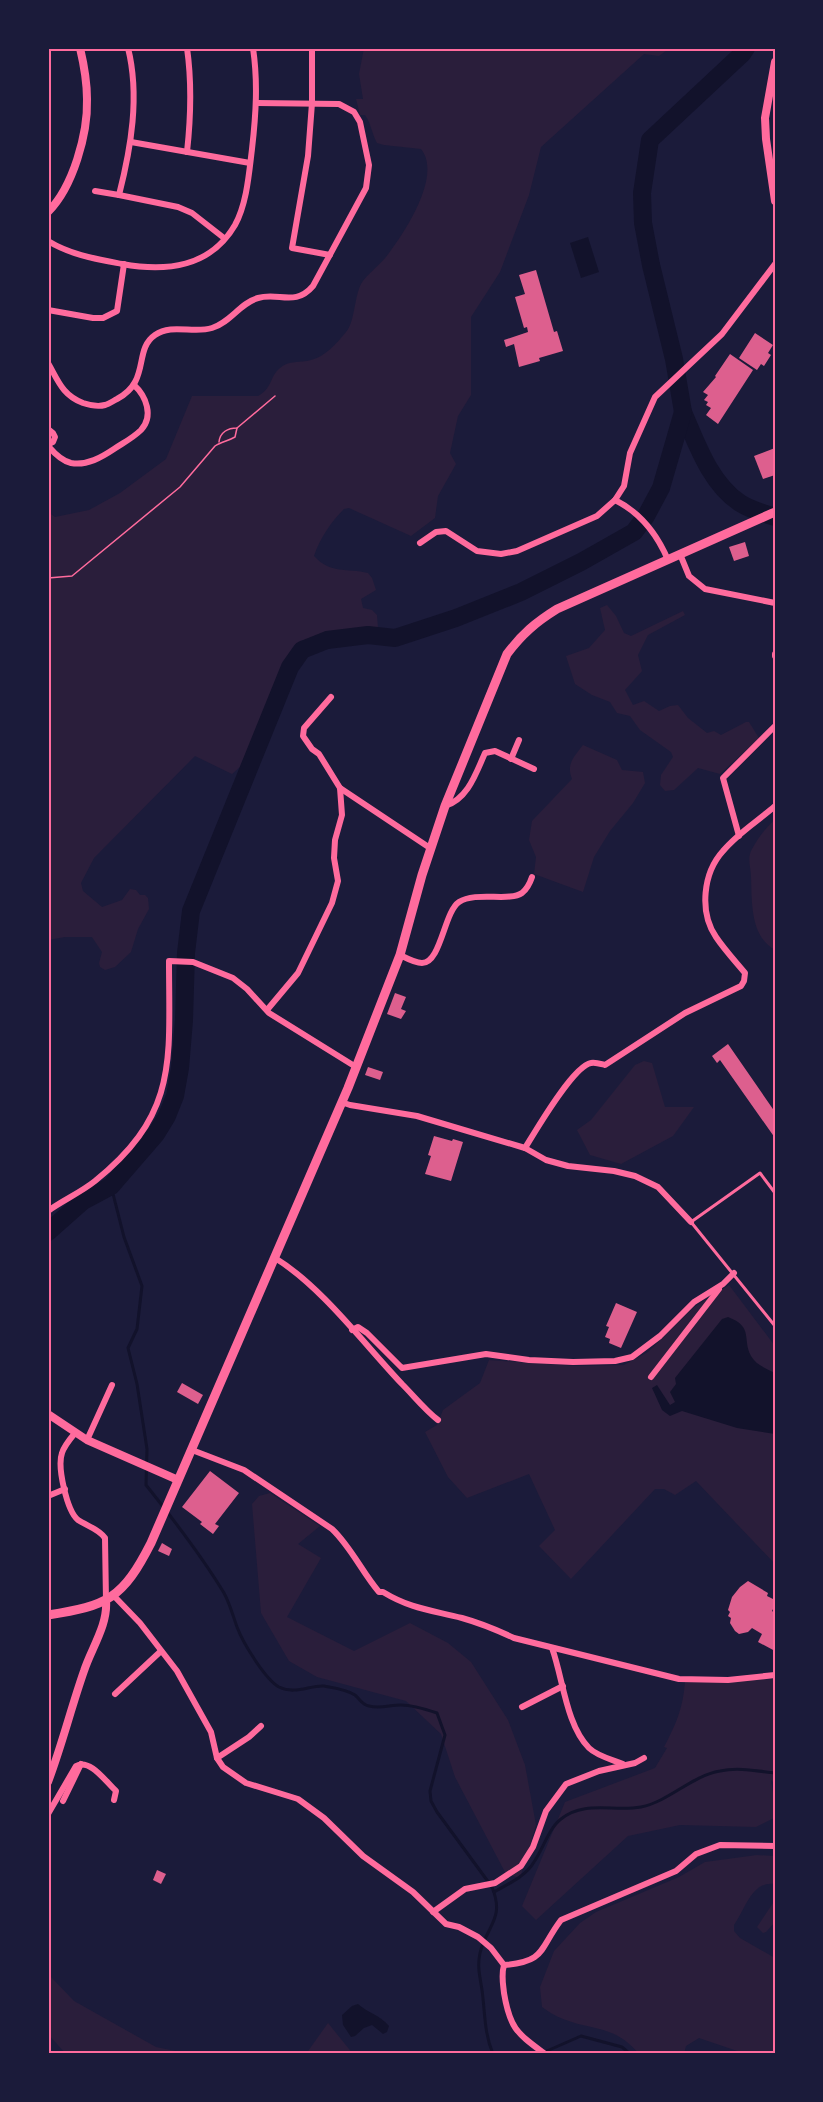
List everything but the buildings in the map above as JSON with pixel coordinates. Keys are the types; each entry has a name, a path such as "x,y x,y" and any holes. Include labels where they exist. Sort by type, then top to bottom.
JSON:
{"main road":[{"path":"48,1615 82,1610 110,1598 128,1582 142,1562 356,1067 400,955 430,848 445,806 507,654 534,622 557,609 775,512"}],"street":[{"path":"48,212 67,184 84,137 88,100 80,48"},
{"path":"119,195 131,142 133,91 128,48"},
{"path":"187,48 191,75 191,111 187,152"},
{"path":"48,241 70,254 153,269 189,264 216,247 234,225 241,210 250,163 257,103 253,48"},
{"path":"312,48 312,103 308,156 292,248 330,255"},
{"path":"775,62 765,118 775,201"},
{"path":"48,363 63,390 74,399 90,406 105,405 124,395 134,385 139,375 144,348 153,336 169,328 192,331 212,328 230,319 247,302 256,298 296,298 304,295 313,286 366,188 369,165 362,130 354,112 339,104 257,103"},
{"path":"131,142 250,163"},
{"path":"95,191 178,207 192,213 224,238"},
{"path":"48,310 93,318 103,318 117,311 124,264"},
{"path":"420,543 436,532 446,531 477,551 501,554 517,551 597,516 617,501 624,486 630,453 655,397 722,334 775,264"},
{"path":"52,422 48,429 55,437 49,443 49,447 61,459 71,463 88,463 102,457 142,429 147,416 147,401 134,385"},
{"path":"617,501 655,532 668,560"},
{"path":"680,554 689,576 705,589 775,603"},
{"path":"330,697 304,728 303,736 312,749 319,754 340,788 430,848"},
{"path":"739,836 723,778 775,726"},
{"path":"511,759 519,740"},
{"path":"445,806 461,798 469,787 485,753 495,752 534,769"},
{"path":"267,1010 298,973 332,903 338,881 334,858 335,840 342,815 340,788"},
{"path":"525,1148 554,1102 584,1067 591,1063 605,1065 685,1013 741,986 745,973 715,935 708,917 705,892 715,863 722,851 775,806"},
{"path":"400,955 421,963 426,962 436,951 451,914 460,902 471,898 517,895 526,890 532,878"},
{"path":"48,1211 87,1187 124,1155 148,1124 156,1109 164,1084 169,1056 169,961 194,962 233,978 267,1010 356,1067"},
{"path":"341,1102 417,1116 525,1148 546,1161 614,1171 650,1182 664,1193 690,1222"},
{"path":"275,1258 306,1282 438,1420"},
{"path":"651,1377 723,1284 734,1274"},
{"path":"352,1330 358,1328 367,1333 402,1368 486,1354 529,1360 615,1361 632,1357 644,1349 694,1302 723,1284"},
{"path":"87,1440 111,1384"},
{"path":"48,1414 87,1440 178,1480"},
{"path":"48,1782 59,1755 110,1598 105,1538 76,1519 63,1482 61,1454 75,1433"},
{"path":"192,1450 249,1473 332,1529 379,1592 409,1606 463,1618 514,1638 680,1679 728,1680 775,1675"},
{"path":"48,1496 65,1489"},
{"path":"110,1598 140,1623 177,1671 201,1710 211,1732 217,1758 223,1767 246,1783 297,1799 324,1818 363,1856 413,1892 446,1924 459,1927 478,1937 491,1948 504,1965"},
{"path":"552,1648 573,1723 590,1749 624,1764"},
{"path":"115,1694 161,1651"},
{"path":"522,1707 563,1686"},
{"path":"217,1758 244,1741 261,1726"},
{"path":"433,1912 465,1889 495,1882 520,1866 533,1846 546,1811 566,1784 599,1771 635,1763 644,1758"},
{"path":"48,1814 76,1766 81,1763 87,1764 116,1791 114,1800"},
{"path":"63,1801 81,1763"},
{"path":"504,1965 523,1963 540,1954 550,1934 561,1920 676,1871 696,1854 720,1845 775,1846"},
{"path":"504,1965 501,1973 509,2018 519,2034 545,2054"}],"lane":[{"path":"775,1193 760,1173 690,1222 775,1326"}],"path":[{"path":"219,443 226,443 235,437 237,428 275,396"},
{"path":"48,578 72,576 180,487 219,443 222,434 230,428 237,428"}],"shaded area":[{"path":"364,48 670,48 659,56 644,54 541,147 529,195 500,272 471,317 471,395 458,416 450,453 456,464 438,496 435,518 411,536 349,508 344,509 330,525 319,543 314,556 326,566 368,573 372,578 376,590 361,599 363,608 372,610 377,615 378,628 300,641 240,767 232,774 195,756 94,858 81,883 83,891 102,907 122,900 130,889 148,898 149,909 138,929 131,952 115,967 105,970 100,967 99,963 102,952 92,937 65,937 48,940 48,512 55,517 89,510 120,493 166,459 192,396 258,396 266,390 280,368 287,364 321,356 349,328 361,284 386,257 402,235 418,205 427,174 427,160 421,149 377,143 367,118 365,115 360,115 356,99 363,99 359,74"},
{"path":"588,237 599,272 581,278 570,243"},
{"path":"607,605 616,616 624,633 631,636 683,611 685,615 648,635 638,655 642,671 625,690 633,705 644,701 659,711 678,705 688,718 707,733 714,731 721,735 749,722 759,738 720,774 698,768 674,790 665,791 660,785 661,775 673,757 671,752 640,730 630,716 617,713 610,702 592,695 575,684 566,656 589,648 605,630 600,608"},
{"path":"583,745 617,760 622,770 643,772 645,783 594,857 583,892 534,874 536,857 529,840 532,821 572,779 570,765"},
{"path":"775,820 775,950 761,936 754,918 749,859 751,850 757,841"},
{"path":"644,1061 652,1063 665,1107 694,1107 673,1136 621,1164 590,1155 577,1130 591,1120 635,1065"},
{"path":"729,1285 775,1346 775,1564 696,1481 675,1495 664,1489 655,1489 571,1579 539,1546 555,1530 529,1474 467,1498 448,1477 425,1432 437,1425 443,1410 480,1383 489,1360 576,1366 624,1365 648,1352 694,1307"},
{"path":"728,1317 744,1329 748,1350 753,1359 775,1373 775,1434 737,1428 682,1411 670,1416 662,1410 652,1388 657,1385 670,1405 675,1402 670,1392 676,1384 675,1378 722,1319"},
{"path":"270,1493 320,1526 298,1544 321,1558 287,1617 354,1651 410,1623 448,1643 471,1662 508,1720 525,1765 536,1825 520,1878 506,1874 455,1777 441,1734 406,1701 317,1677 289,1661 261,1613 252,1504 259,1496"},
{"path":"775,1679 775,1784 771,1780 775,1805 774,1818 756,1827 680,1825 628,1836 536,1920 522,1906 565,1802 655,1768 667,1748 664,1747 678,1716 685,1682"},
{"path":"757,1855 775,1856 775,1884 767,1884 755,1891 734,1925 734,1931 740,1938 775,1958 775,2054 746,2054 699,2038 686,2046 684,2054 639,2054 613,2033 563,2019 542,2007 540,1987 554,1951 580,1923 596,1912 679,1877 705,1862"},
{"path":"775,1900 775,1922 763,1933 757,1927"},
{"path":"48,1974 74,2001 156,2047 190,2054 66,2054 48,2034"},
{"path":"358,2004 385,2022 389,2026 387,2032 383,2034 372,2025 351,2037 343,2025 342,2015"},
{"path":"328,2023 353,2054 306,2054"}],"waterway":[{"path":"48,1232 83,1201 111,1186 156,1134 167,1116 175,1096 180,1068 186,953 191,911 290,667 302,650 327,640 368,635 395,638 456,618 521,592 581,562 634,532 646,516 661,488 683,412 674,359 643,223 642,193 650,140 746,48"},
{"path":"683,412 699,450 720,485 740,503 775,517"},
{"path":"111,1186 124,1237 142,1286 137,1329 128,1348 137,1384 147,1449 146,1485 215,1579 226,1597 244,1642 273,1683 291,1690 319,1686 336,1688 352,1693 369,1706 406,1705 437,1713 445,1735 430,1791 431,1801 492,1887 496,1898 496,1915 483,1943 479,1963 486,2030 493,2054"},
{"path":"494,1892 531,1867 553,1828 570,1813 589,1808 631,1808 652,1804 700,1778 720,1771 741,1769 775,1773"},
{"path":"540,2054 581,2036 622,2047 630,2054"}]}
